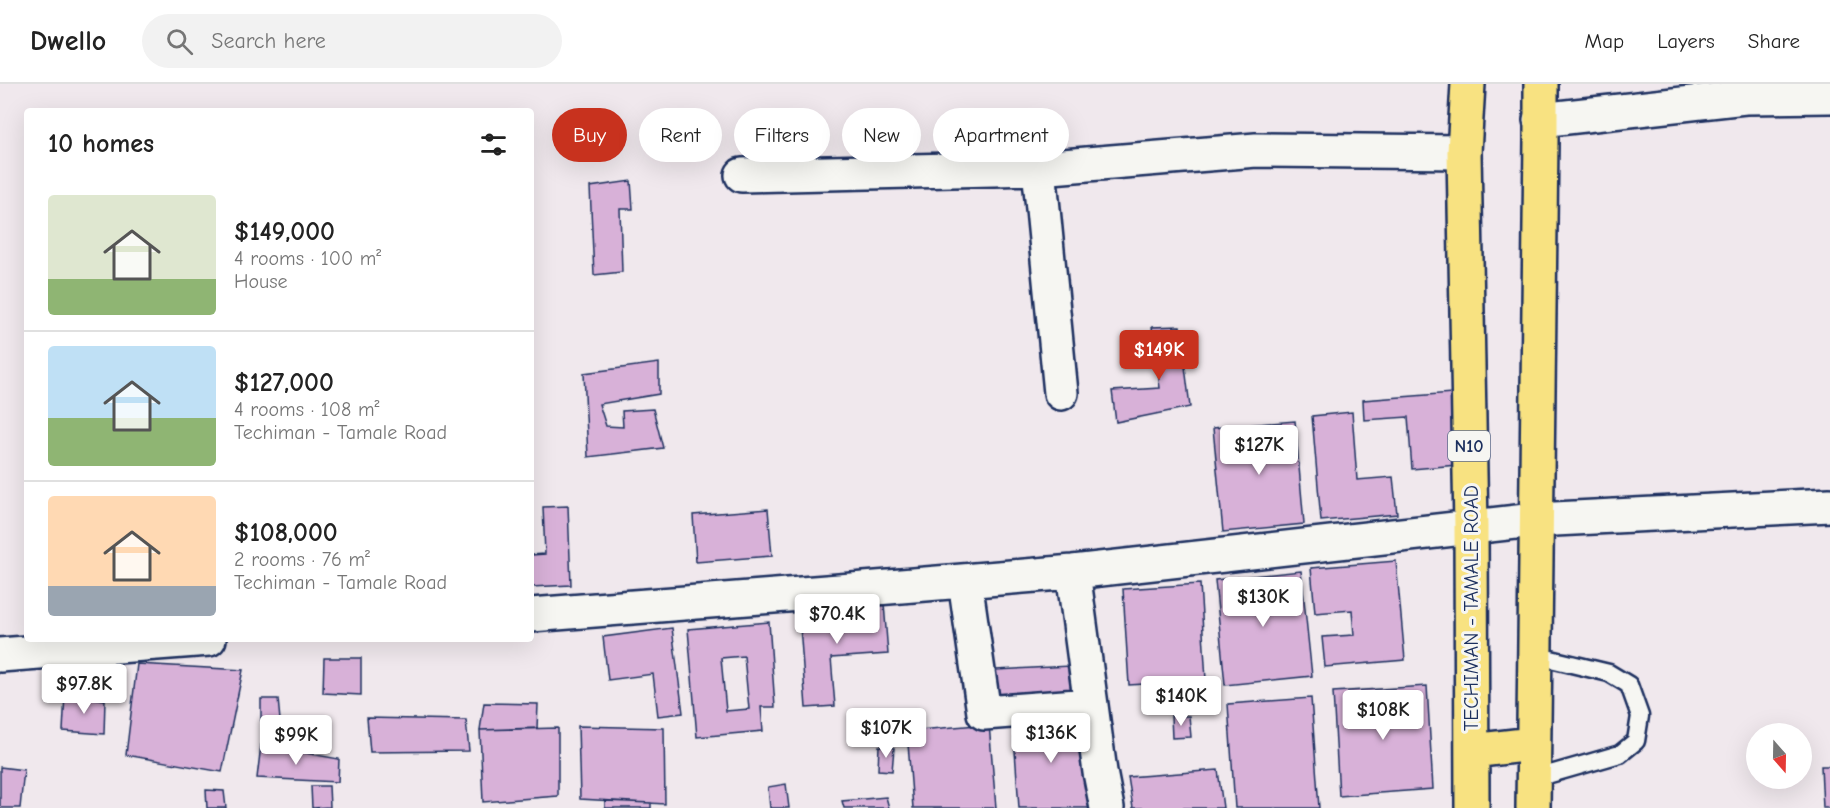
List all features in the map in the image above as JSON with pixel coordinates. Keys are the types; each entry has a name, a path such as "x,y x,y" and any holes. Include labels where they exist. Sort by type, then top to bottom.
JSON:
{"highway":[{"name":"TECHIMAN - TAMALE ROAD","path":"1468,84 1464,152 1471,527 1472,808"},
{"path":"1533,794 1541,84"},
{"path":"1472,751 1533,744"}],"street":[{"path":"1540,120 1745,98 1830,96"},
{"path":"742,175 1039,168 1256,150 1464,152"},
{"path":"1039,168 1061,393"},
{"path":"534,615 1073,572 1535,520 1830,505"},
{"path":"1073,572 1107,808"},
{"path":"965,581 984,712 1091,705"},
{"path":"0,655 170,642"}],"lane":[{"path":"1533,794 1620,754 1636,741 1640,716 1629,685 1609,673 1534,655"}],"building":[{"path":"631,181 633,209 620,209 622,272 594,275 590,187"},
{"path":"1180,326 1190,407 1116,422 1112,391 1160,388 1152,327"},
{"path":"659,363 659,394 599,404 606,426 623,427 622,411 653,409 663,448 588,457 584,373"},
{"path":"1452,393 1457,465 1412,469 1408,417 1364,420 1363,400"},
{"path":"1352,412 1357,480 1393,477 1397,514 1321,521 1312,416"},
{"path":"1295,421 1304,524 1223,532 1213,428"},
{"path":"568,506 571,585 534,587 534,555 545,554 543,507"},
{"path":"768,509 772,556 696,562 693,515"},
{"path":"1396,561 1405,660 1325,667 1322,637 1354,635 1352,610 1315,613 1311,568"},
{"path":"1301,571 1312,676 1225,685 1215,580"},
{"path":"1200,584 1206,680 1129,685 1123,589"},
{"path":"884,604 888,654 831,658 835,706 806,708 799,612"},
{"path":"769,622 775,707 761,707 763,731 697,737 688,629","holes":["744,656 749,709 726,711 721,658"]},
{"path":"672,628 683,713 658,716 653,674 608,680 603,637"},
{"path":"324,658 361,658 361,695 323,693"},
{"path":"137,664 243,670 222,772 126,755"},
{"path":"1070,666 1073,699 998,703 996,670"},
{"path":"1427,686 1433,789 1339,796 1333,692"},
{"path":"65,694 105,700 104,734 63,731"},
{"path":"1311,698 1319,808 1235,808 1228,704"},
{"path":"261,699 278,699 280,720 261,721"},
{"path":"484,703 538,704 537,728 480,730"},
{"path":"1171,716 1189,716 1191,737 1172,738"},
{"path":"1082,717 1089,808 1019,808 1013,722"},
{"path":"367,718 466,720 469,751 370,752"},
{"path":"989,724 996,808 913,808 907,731"},
{"path":"578,726 664,728 665,804 580,799"},
{"path":"558,728 558,796 483,802 480,730"},
{"path":"261,745 339,759 338,782 257,778"},
{"path":"879,746 894,748 892,771 878,770"},
{"path":"1821,766 1830,766 1830,808 1823,808"},
{"path":"0,767 24,770 20,808 0,808"},
{"path":"1218,770 1223,808 1133,808 1128,777"},
{"path":"786,784 789,808 770,808 768,787"},
{"path":"311,786 329,786 330,807 312,808"},
{"path":"206,790 224,791 226,808 207,808"},
{"path":"886,797 889,808 844,808 842,801"},
{"path":"605,801 651,803 651,808 605,808"}]}
